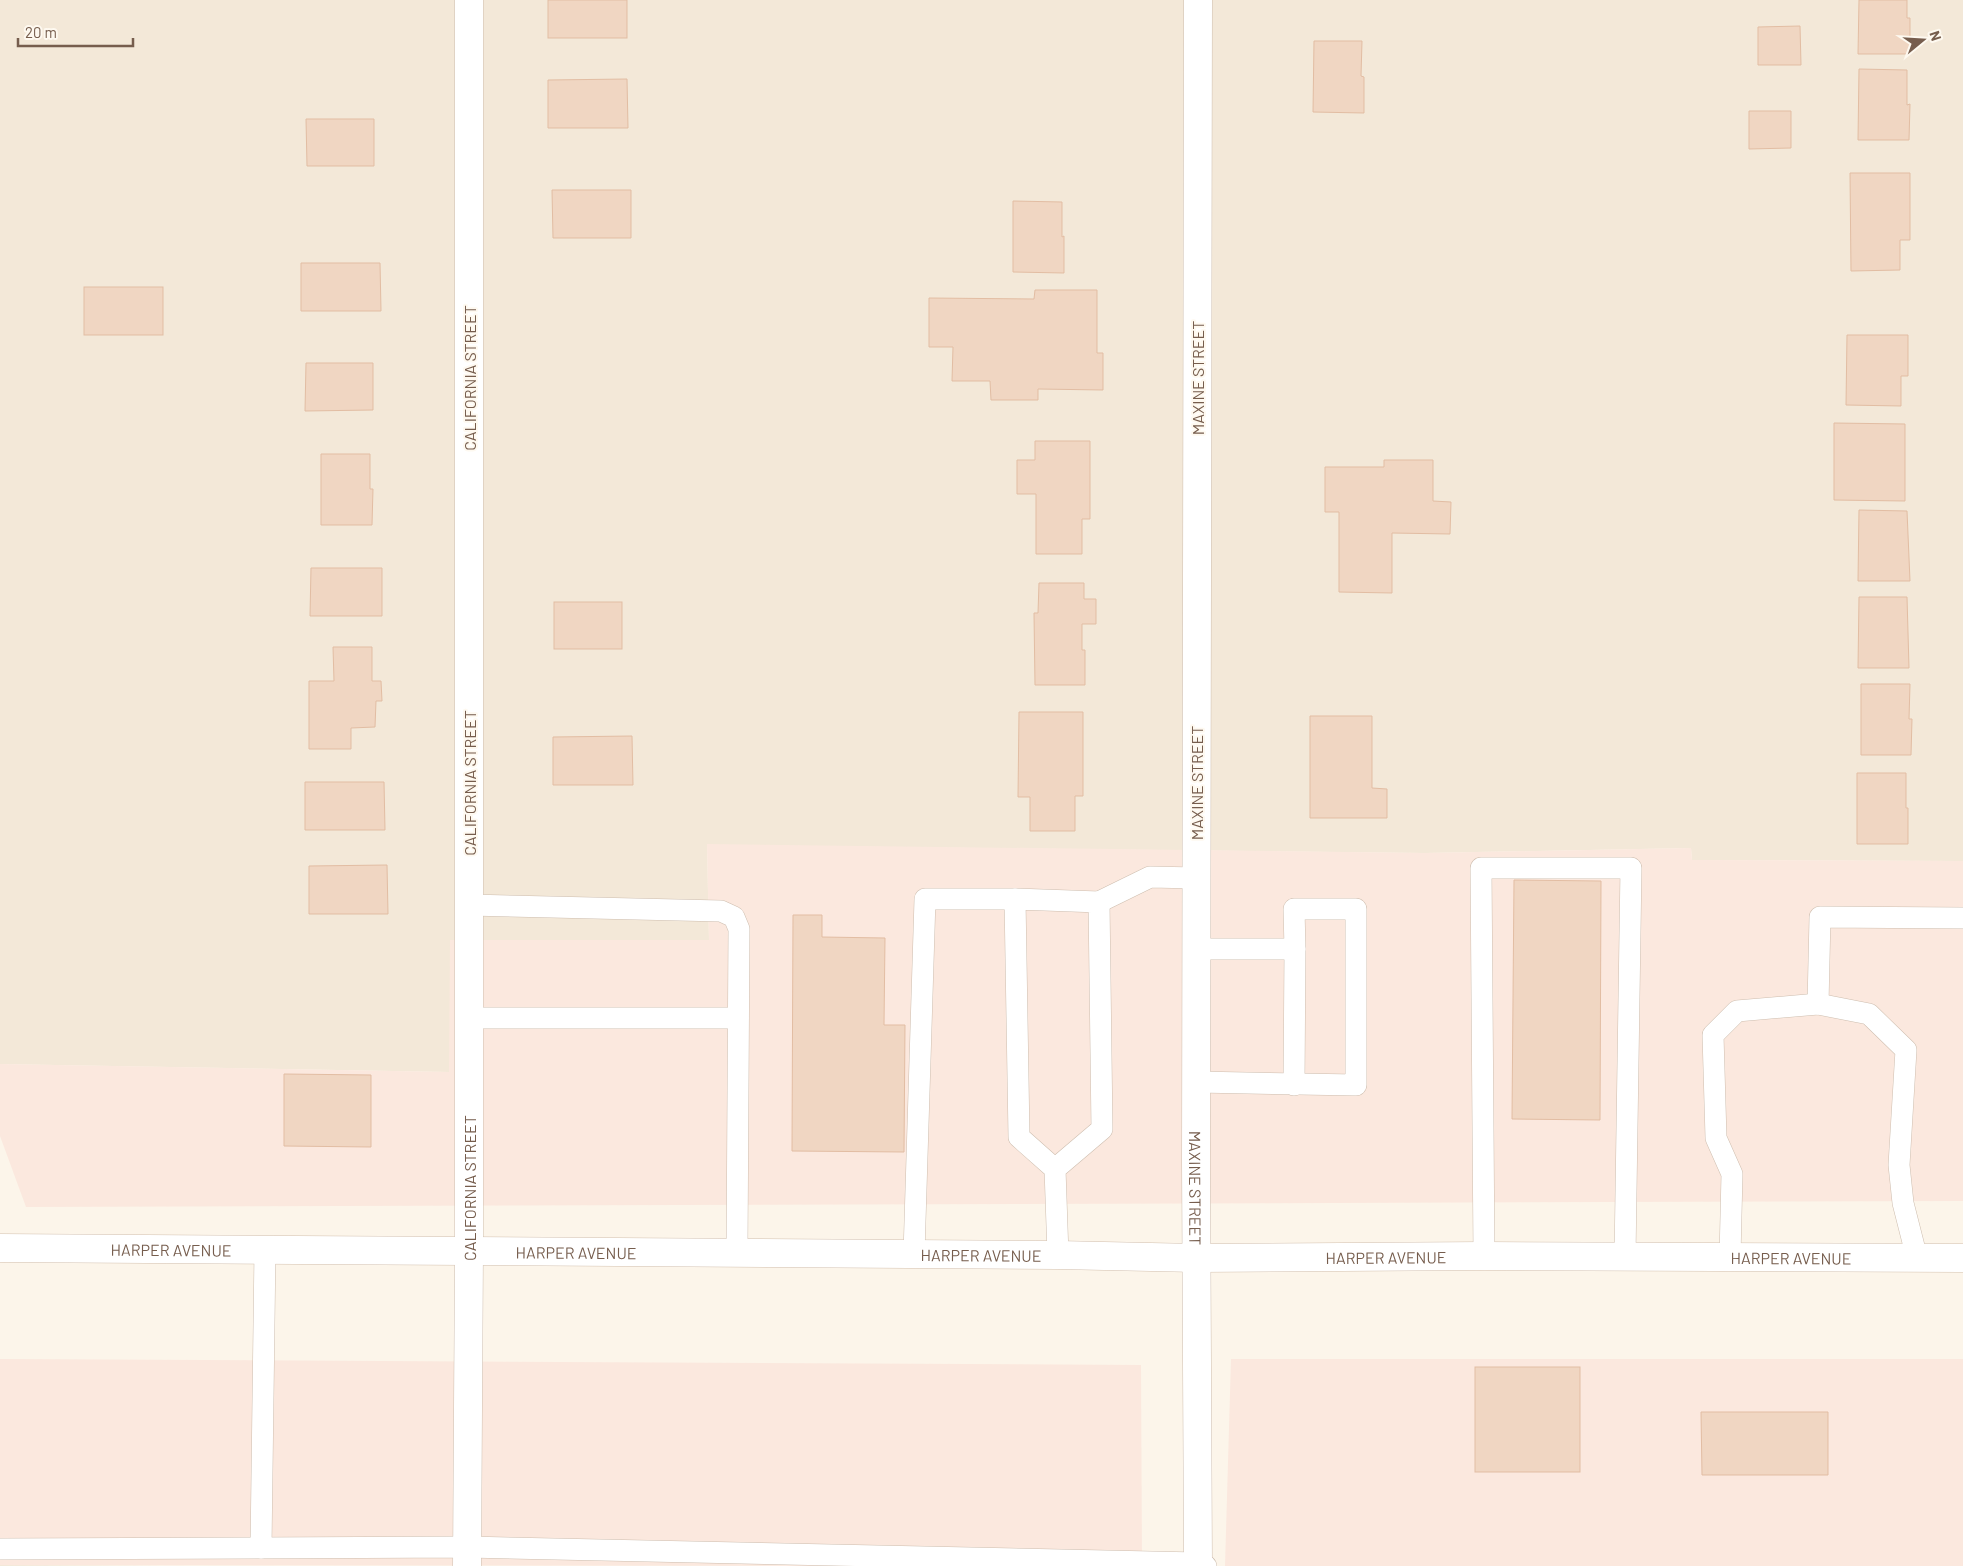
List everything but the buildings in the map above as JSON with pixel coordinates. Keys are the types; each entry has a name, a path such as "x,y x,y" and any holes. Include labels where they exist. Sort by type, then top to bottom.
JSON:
{"street":[{"name":"CALIFORNIA STREET","path":"467,1557 469,1251 469,0"},
{"name":"MAXINE STREET","path":"1198,0 1196,949 1197,1258 1201,1565"},
{"name":"HARPER AVENUE","path":"0,1248 1058,1255 1197,1258 1484,1256 1963,1258"}],"lane":[{"path":"1484,1256 1481,868 1631,868 1624,1257"},
{"path":"914,1254 924,898 1099,902 1150,878 1196,878"},
{"path":"1016,899 1019,1137 1055,1169 1058,1255"},
{"path":"1055,1169 1102,1129 1099,902"},
{"path":"469,905 721,911 734,917 739,929 737,1253"},
{"path":"1197,1082 1294,1085 1356,1085 1356,909 1294,909 1294,1085"},
{"path":"1818,1004 1820,917 1963,918"},
{"path":"1196,949 1295,949"},
{"path":"1730,1257 1732,1174 1716,1138 1713,1035 1737,1011 1818,1004 1869,1014 1906,1050 1900,1165 1903,1202 1917,1258"},
{"path":"469,1018 738,1018"},
{"path":"261,1548 265,1249"},
{"path":"0,1549 261,1548 467,1557 1201,1565"}],"shaded area":[{"path":"0,0 1963,0 1963,861 1692,860 1691,848 1425,853 707,845 709,940 450,940 450,1072 0,1064"},
{"path":"707,844 1425,853 1691,848 1692,860 1963,861 1963,1201 26,1207 0,1136 0,1064 449,1072 450,940 709,940"},
{"path":"0,1359 1141,1365 1142,1566 0,1565"},
{"path":"1231,1359 1963,1359 1963,1566 1225,1566"},
{"path":"0,1565 163,1566 0,1566"}]}
